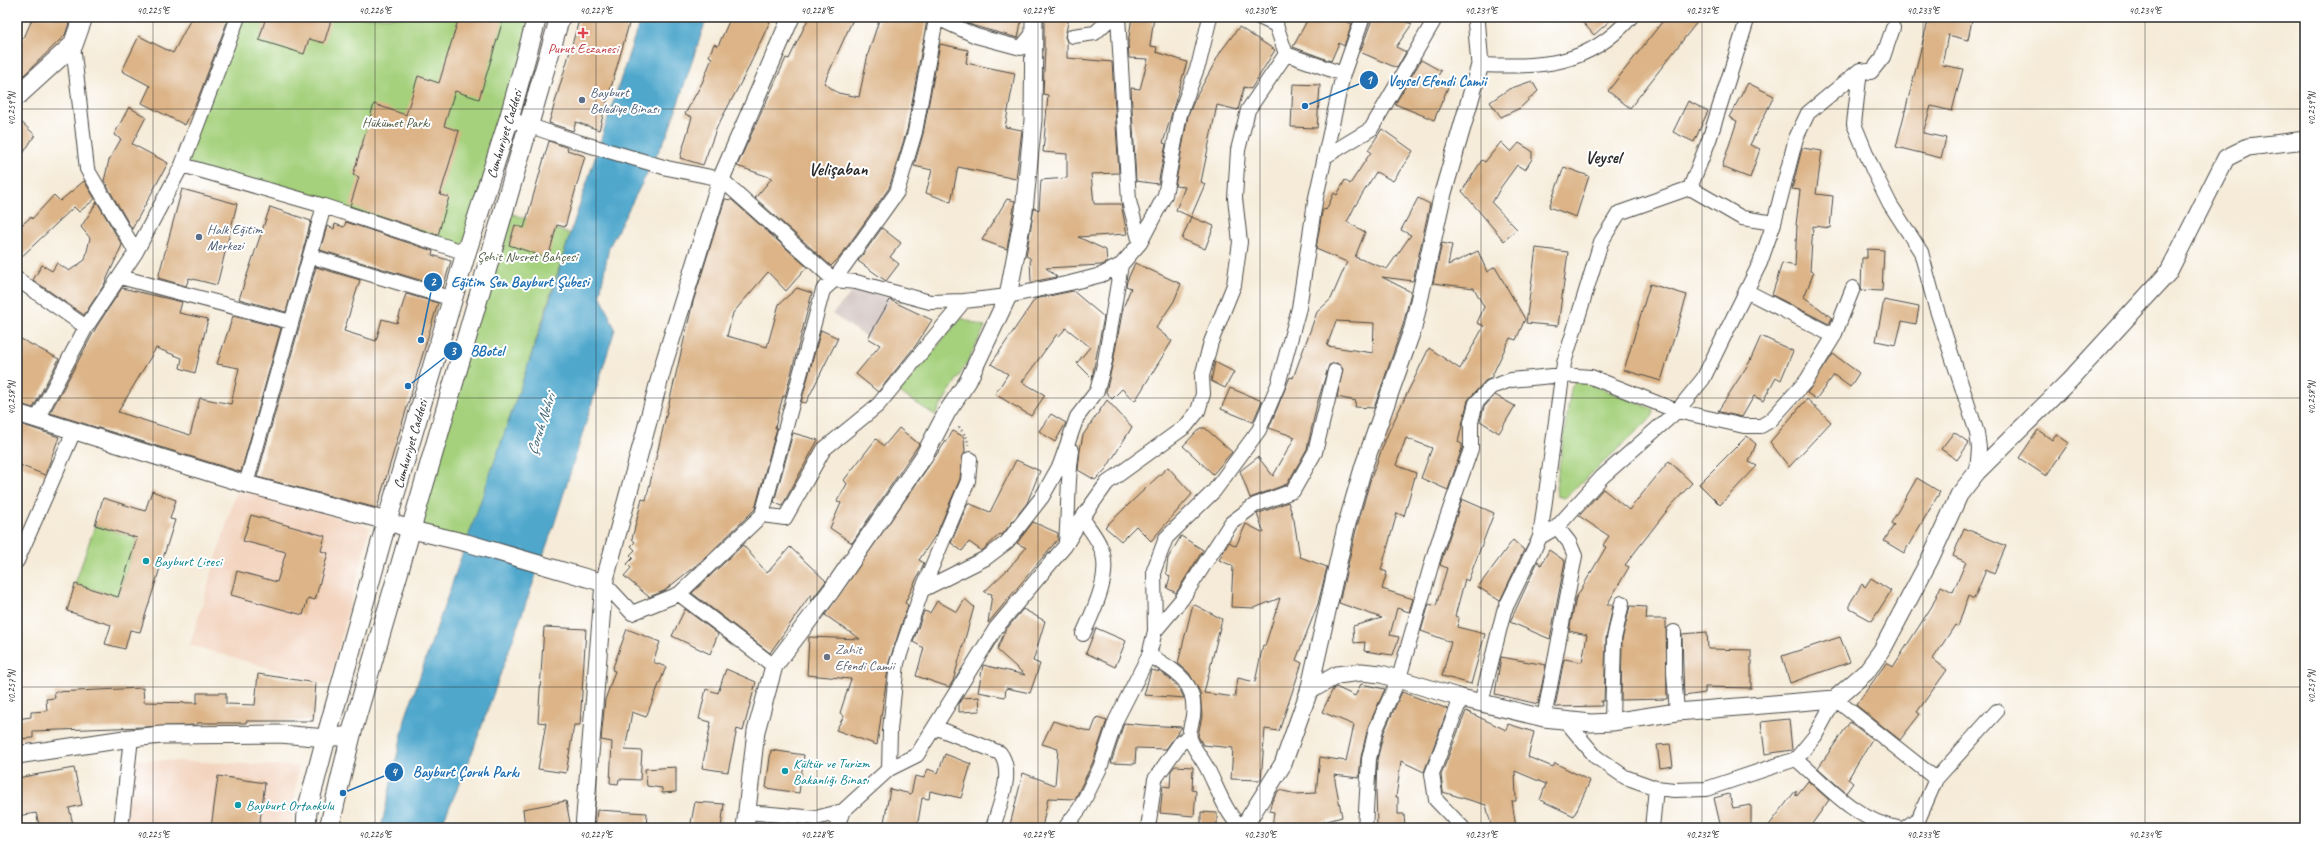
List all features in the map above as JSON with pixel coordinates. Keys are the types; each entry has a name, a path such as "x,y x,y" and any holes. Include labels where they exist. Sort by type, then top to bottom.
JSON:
{"main road":[{"path":"17,96 73,45 82,17"},
{"name":"Cumhuriyet Caddesi","path":"306,828 307,811 326,738 387,521 452,299 509,119 537,17"},
{"name":"Cumhuriyet Caddesi","path":"329,828 351,735 412,530 560,17"}],"street":[{"path":"37,419 86,327 136,252 182,164 238,17"},
{"path":"584,828 604,583 664,363 721,179 791,17"},
{"path":"1073,36 1095,33 1112,17"},
{"path":"1118,17 1129,201 1140,243"},
{"path":"509,119 578,142 667,168 721,179 834,280 856,282 930,302 964,301 1008,296 1101,275 1121,265 1140,243 1165,195 1180,114 1199,63 1210,17"},
{"path":"836,828 843,811 889,769 917,755 996,628 1065,546 1106,483 1186,426 1198,411 1204,394 1202,376 1209,349 1234,285 1240,242 1235,198 1238,150 1248,110 1286,54 1277,21 1259,17"},
{"path":"1065,828 1080,808 1097,775 1116,720 1149,655 1155,631 1154,570 1166,538 1214,492 1255,436 1278,385 1299,308 1315,202 1343,74 1363,17"},
{"path":"1326,156 1371,129 1436,17"},
{"path":"1149,655 1172,669 1187,682 1193,696 1193,716 1189,737 1208,770 1229,816 1242,828 1283,764 1309,691 1346,527 1364,466 1413,328 1443,193 1480,65 1476,17"},
{"path":"1480,65 1522,66 1568,60 1589,52 1606,42 1631,17"},
{"path":"1481,703 1504,611 1540,536 1564,363 1601,242 1619,213 1690,188 1709,140 1748,17"},
{"path":"17,413 246,484 387,521 412,530 454,540 604,583 632,613 679,594 762,515 823,290 834,280 897,192 915,132 935,18 976,36 1021,48 1034,25"},
{"path":"843,811 816,818 746,820 756,731 774,666 831,591 919,462 947,412 968,381 1008,296 1024,211 1033,120 1034,25"},
{"path":"1540,536 1557,527 1602,477 1676,411 1704,379 1760,263 1774,223 1796,138 1808,113 1860,70 1871,72 1883,57 1893,28"},
{"path":"73,45 87,169 136,252"},
{"path":"1286,54 1343,74"},
{"path":"1860,70 1854,124 1890,204 1921,252 1935,304 1977,433 1979,448 1977,472"},
{"path":"1564,720 1596,757 1625,777 1656,788 1674,790 1706,789 1796,760 1815,736 1835,699 1866,672 1882,650 1930,559 1960,495 1977,472 2070,380 2168,272 2226,158 2248,148 2305,140"},
{"path":"182,164 324,206 466,253"},
{"path":"1690,188 1742,218 1774,223"},
{"path":"246,484 324,206"},
{"path":"310,256 452,299"},
{"path":"922,590 986,558 1007,542 1042,497 1060,466 1077,417 1097,391 1106,354 1121,265"},
{"path":"120,277 291,322"},
{"path":"17,279 86,327"},
{"path":"1366,828 1368,760 1376,729 1399,678 1435,552 1471,449 1471,422 1476,403 1491,387 1511,380 1563,375 1591,377 1676,411 1744,426 1761,426 1770,420 1807,380 1834,336 1853,288"},
{"path":"1746,291 1834,336"},
{"path":"762,515 785,518 824,449 878,405 964,301"},
{"path":"1155,631 1182,599 1231,523 1255,505 1293,492 1315,452 1335,371"},
{"path":"1065,546 1068,516 1067,480 1077,417"},
{"path":"17,561 74,431"},
{"path":"889,769 890,730 897,663 922,590 968,481 970,459"},
{"path":"1082,518 1101,547 1104,572 1098,601 1083,634"},
{"path":"1544,718 1575,556 1568,542 1557,527"},
{"path":"679,594 774,666"},
{"path":"1612,722 1614,639 1622,603"},
{"path":"1674,632 1674,673 1677,712"},
{"path":"1309,691 1337,675 1361,672 1399,678 1461,698 1544,718 1612,722 1677,712 1835,699 1936,779"},
{"path":"1461,698 1432,774 1436,800 1463,828"},
{"path":"1905,828 1919,818 1936,779 1997,711"},
{"path":"935,727 1000,752 1006,760 1008,772 993,828"},
{"path":"17,756 131,738 280,734 326,738 351,735"},
{"path":"1148,828 1155,779 1181,742 1189,737"},
{"path":"122,828 131,738"},
{"path":"1796,760 1864,817 1886,826 1898,828"},
{"path":"1652,828 1656,788"}],"path":[{"path":"947,412 967,438 970,459"}],"shaded area":[{"path":"856,288 891,299 868,338 832,314"},
{"path":"237,489 370,527 329,685 190,645"},
{"path":"129,759 298,766 292,828 121,828"}],"green space":[{"name":"Hükümet Parkı","path":"238,17 536,17 466,253 182,165"},
{"name":"Şehit Nusret Bahçesi","path":"504,211 570,234 525,374 467,543 412,530"},
{"path":"961,318 985,327 967,363 935,415 899,392"},
{"path":"1575,381 1582,381 1653,409 1654,412 1652,417 1565,498 1557,496 1556,487 1571,389"},
{"path":"95,525 137,538 118,597 75,584"}],"water":[{"name":"Çoruh Nehri","path":"641,17 707,17 668,133 609,247 600,294 615,329 554,525 467,767 440,828 381,828 406,716 545,316 570,234"}],"building":[{"path":"33,17 71,17 65,35 24,75 17,67 17,47 22,38 24,38"},
{"path":"192,17 229,17 197,101 185,125 142,103 150,86 122,71 139,36 173,53"},
{"path":"266,17 332,17 324,43 309,39 304,54 259,40"},
{"path":"459,17 504,17 479,99 455,91 444,126 459,131 440,195 449,197 438,235 350,206 359,177 353,175 374,104 406,115 418,76 439,83"},
{"path":"580,17 631,17 599,130 576,122 573,131 549,123"},
{"path":"731,17 772,17 746,73 717,127 703,165 680,158 692,117 685,114 702,83 712,58 709,56 714,44 718,46"},
{"path":"809,17 854,17 824,83 838,93 859,97 868,54 880,17 927,17 907,130 889,188 840,257 831,266 755,198 772,178 737,166 786,58 789,59"},
{"path":"1022,17 1018,38 974,26 957,18"},
{"path":"1044,17 1069,17 1065,37 1067,42 1067,58 1112,62 1119,173 1091,174 1094,204 1121,204 1127,234 1078,237 1106,250 1107,263 1101,265 1046,268 1057,277 1031,282 1030,258 1026,256 1034,208 1039,210 1041,180 1067,178 1067,154 1043,152 1048,95 1043,94 1045,48"},
{"path":"1132,17 1154,17 1150,46 1157,47 1156,52 1187,62 1163,143 1166,144 1158,184 1136,181 1131,88 1140,89 1148,59 1129,58 1128,43"},
{"path":"1309,17 1338,17 1352,24 1344,46 1339,43 1331,61 1293,47"},
{"path":"1373,17 1394,17 1412,24 1396,47 1406,52 1397,68 1360,52"},
{"path":"1578,17 1614,17 1594,35"},
{"path":"1666,17 1701,17 1630,108 1608,91"},
{"path":"1929,17 1959,17 1972,20 1968,40 1948,35 1942,65 1963,69 1952,111 1931,106 1923,133 1946,138 1941,158 1896,147"},
{"path":"1239,27 1275,50 1251,89 1244,87 1238,110 1217,105 1201,182 1205,184 1191,217 1176,210 1185,187 1175,186 1188,116 1195,99 1221,51"},
{"path":"940,44 968,50 966,63 1015,73 1005,127 1022,130 1016,179 958,167 951,202 926,193 932,170 914,166 923,134"},
{"path":"1421,60 1441,71 1436,79 1449,85 1434,120 1395,104"},
{"path":"1532,81 1538,91 1520,108 1501,117 1490,102 1509,89"},
{"path":"1748,83 1774,96 1750,145 1760,149 1750,178 1722,167 1737,121 1729,117"},
{"path":"1293,84 1320,85 1317,128 1291,127"},
{"path":"1688,101 1708,111 1694,142 1673,132"},
{"path":"129,107 146,117 132,144 168,163 132,229 107,186 108,185 104,181 109,160 121,139 114,135"},
{"path":"17,118 35,135 17,163"},
{"path":"1382,129 1413,151 1393,181 1376,172 1355,206 1347,222 1365,232 1355,257 1387,269 1411,235 1401,230 1418,198 1430,204 1413,281 1382,277 1411,292 1403,325 1374,408 1355,407 1356,401 1337,397 1343,369 1337,363 1329,365 1317,404 1307,449 1287,484 1250,498 1240,471 1258,457 1273,476 1295,437 1269,428 1290,377 1293,378 1317,312 1331,299 1347,262 1316,249 1322,212 1324,209 1326,210 1334,193 1337,195 1345,180 1350,184 1371,152 1368,150","holes":["1336,321 1374,323 1373,353 1327,346"]},
{"path":"549,141 568,148 567,150 585,156 565,227 557,225 548,258 509,245 515,225 524,228"},
{"path":"1501,142 1511,152 1519,143 1532,151 1532,159 1525,170 1517,165 1501,187 1492,203 1517,229 1504,241 1462,191 1482,160 1485,162"},
{"path":"1802,148 1822,151 1816,194 1833,196 1830,228 1813,226 1810,271 1814,272 1804,297 1832,318 1829,324 1772,295 1782,263 1795,266 1796,225 1800,190 1792,189"},
{"path":"1564,167 1589,176 1576,217 1549,207"},
{"path":"84,181 95,199 79,212 74,207 17,261 17,229 31,217 32,219 54,195 60,201"},
{"name":"Halk Eğitim Merkezi","path":"182,189 237,204 217,285 189,278 186,286 158,278"},
{"path":"725,199 732,200 807,267 786,291 768,272 733,313 727,336 767,347 779,304 797,288 812,293 785,397 783,396 775,428 777,428 755,509 705,558 664,591 649,597 624,576 631,568 627,564 633,558 630,555 635,550 631,546 635,542 632,539 642,499 646,500 693,302"},
{"path":"1007,199 1015,201 1007,249 982,240"},
{"path":"97,202 122,245 104,285 84,315 33,280 42,265 52,271 57,263 69,271 85,260 90,238 81,227"},
{"path":"270,207 311,221 286,312 239,299"},
{"path":"1191,217 1214,226 1205,249 1182,239"},
{"path":"346,222 433,251 432,255 451,261 443,287 320,250 327,226 334,229 335,224 344,227"},
{"path":"882,228 901,243 890,257 899,264 886,281 858,261"},
{"path":"1442,243 1452,245 1448,265 1478,251 1487,272 1495,267 1525,319 1516,340 1510,338 1491,378 1485,381 1468,400 1458,442 1462,444 1462,448 1448,490 1421,478 1432,448 1406,438 1396,465 1416,473 1404,516 1397,513 1381,570 1387,572 1382,589 1413,599 1409,612 1397,608 1390,635 1399,637 1393,655 1364,651 1365,642 1354,643 1353,626 1382,618 1339,603 1356,530 1370,481 1388,433 1429,348 1460,369 1484,326 1477,323 1484,307 1474,288 1433,283"},
{"path":"1536,248 1568,252 1558,326 1526,323"},
{"path":"1867,249 1884,250 1882,291 1861,290 1862,258 1867,258"},
{"path":"1135,263 1181,284 1174,301 1156,328 1172,341 1135,401 1122,389 1112,399 1106,392 1123,308 1131,288 1126,286 1127,281"},
{"path":"316,267 360,280 344,331 376,341 382,319 397,323 406,294 438,303 377,508 257,477"},
{"path":"1650,284 1687,295 1661,381 1624,370"},
{"path":"122,288 182,302 179,313 208,319 195,373 180,368 182,358 156,348 118,412 190,435 200,398 231,404 239,368 217,364 233,316 281,328 241,472 50,413 97,326"},
{"path":"1073,291 1104,317 1092,378 1077,363 1090,347 1066,328 1059,336 1057,334 1022,382 1045,395 1031,416 995,394 1008,374 991,364 1035,299"},
{"path":"890,300 932,320 916,345 878,392 856,374 880,345 868,338"},
{"path":"1884,300 1919,307 1916,324 1902,321 1896,345 1876,341"},
{"path":"821,330 838,338 806,403 801,402"},
{"path":"1761,336 1793,351 1781,380 1776,377 1763,401 1754,396 1742,417 1718,411 1749,363"},
{"path":"17,337 59,359 33,408 17,403"},
{"path":"1833,354 1859,373 1850,387 1834,375 1816,399 1807,393"},
{"path":"1215,362 1234,372 1225,388 1211,381"},
{"path":"1230,388 1262,401 1253,422 1221,409"},
{"path":"1495,395 1515,406 1499,433 1480,421 1484,407"},
{"path":"1807,399 1831,422 1789,467 1770,442"},
{"path":"1107,400 1132,427 1106,469 1095,480 1078,470 1080,450 1083,435"},
{"path":"1051,414 1066,423 1055,442 1039,431"},
{"path":"17,423 59,437 45,475 17,464"},
{"path":"899,428 919,444 852,543 830,528 841,503 837,501 847,484 844,480 876,439 884,446"},
{"path":"1200,428 1205,428 1232,452 1213,474 1183,446"},
{"path":"2038,430 2052,440 2056,434 2069,443 2046,476 2019,458"},
{"path":"953,431 964,437 965,452 962,458 960,479 937,533 919,560 924,563 905,603 908,605 889,662 877,745 836,730 844,716 840,713 851,679 807,675 809,637 860,639 825,615"},
{"path":"1954,432 1969,443 1957,460 1941,449"},
{"path":"793,433 818,440 782,506 774,502"},
{"path":"1747,436 1756,444 1749,462 1757,466 1720,505 1699,484"},
{"path":"1016,460 1040,471 1027,503 1002,535 1000,534 982,551 969,542 962,551 951,543 968,503 990,512"},
{"path":"1669,461 1692,483 1669,508 1625,565 1629,567 1607,605 1613,605 1606,639 1604,701 1601,701 1602,706 1555,707 1564,659 1582,662 1587,635 1569,631 1576,598 1606,547 1603,545 1609,536 1579,516 1603,489 1629,510"},
{"path":"1168,467 1192,494 1151,541 1136,526 1121,541 1105,527"},
{"path":"1917,478 1940,492 1904,553 1884,541 1894,525 1891,523"},
{"name":"Bayburt Lisesi","path":"152,491 176,500 170,519 175,520 140,632 130,630 125,649 105,644 111,625 67,611 75,584 118,597 137,538 95,525 103,498 145,511"},
{"path":"1462,499 1494,513 1468,581 1465,579 1455,616 1459,618 1457,627 1485,634 1471,684 1442,676 1451,642 1421,631 1429,604 1436,606 1447,568 1440,565"},
{"path":"1288,502 1294,520 1300,557 1327,567 1318,604 1296,660 1302,663 1279,731 1265,729 1261,780 1231,779 1233,748 1203,745 1198,736 1202,716 1200,692 1189,673 1178,663 1193,604 1222,619 1204,693 1235,697 1238,678 1255,682 1263,645 1265,646 1280,598 1254,608 1231,607 1233,566 1219,560 1229,542 1236,546 1246,524 1264,533 1257,514"},
{"path":"251,515 325,536 321,551 328,553 315,600 308,598 303,615 231,595 237,571 277,582 286,552 243,541"},
{"path":"1033,522 1058,533 1058,539 988,623 992,594 984,592 1008,569 1026,548 1017,543"},
{"path":"1964,528 2006,546 1994,574 1986,570 1974,599 1968,596 1958,627 1955,625 1933,659 1947,670 1917,712 1920,714 1900,740 1856,705 1887,662 1893,667 1932,606 1941,586 1953,592 1966,562 1953,556"},
{"path":"1181,536 1203,550 1176,593 1167,588 1170,577 1166,573 1168,558"},
{"path":"1513,540 1524,550 1500,601 1478,587"},
{"path":"743,545 767,573 790,547 826,581 811,601 811,594 770,653 692,593"},
{"path":"1549,550 1565,561 1550,639 1510,622 1538,561 1541,565"},
{"path":"1871,578 1891,591 1872,621 1850,609 1850,603 1862,584 1865,587"},
{"path":"965,599 974,607 953,681 949,687 916,676 924,648 913,642 924,611 930,613 937,601 957,612"},
{"path":"1630,606 1647,607 1646,619 1666,619 1667,699 1621,700 1622,640"},
{"path":"685,609 718,634 710,654 672,636"},
{"path":"1023,609 1045,621 1033,661 1040,664 1030,693 1006,688 1005,697 978,692 983,665 1025,675 997,650 1005,631"},
{"path":"544,627 586,629 580,725 574,725 566,773 538,769 546,723 538,722"},
{"path":"1096,628 1126,641 1115,667 1086,653"},
{"path":"627,629 660,642 653,662 666,667 646,717 632,712 625,750 642,751 640,780 619,779 618,784 610,783 612,742 601,740 605,700 615,671 612,670"},
{"path":"1707,632 1708,649 1751,650 1751,688 1705,687 1705,693 1684,696 1682,634"},
{"path":"1840,637 1850,662 1790,683 1782,656"},
{"path":"1501,657 1546,665 1538,704 1495,694"},
{"path":"726,669 756,682 743,731 737,729 728,772 702,768 711,722 699,719 706,689 718,693"},
{"path":"1151,670 1161,672 1170,679 1180,690 1184,698 1144,695"},
{"path":"258,674 316,683 313,721 246,721 246,723 197,723 197,725 33,731 33,738 17,739 17,719 31,717 31,712 47,711 46,699 55,698 54,692 143,688 144,702 197,703 197,693 226,693 226,704 255,705"},
{"path":"1361,684 1385,689 1368,727 1361,757 1359,778 1334,775 1342,817 1302,828 1272,828 1274,812 1269,811 1272,801 1279,790 1296,794 1316,793 1320,757 1346,761 1354,725 1322,712 1333,689 1336,687 1355,696"},
{"path":"1402,692 1448,709 1424,772 1401,761 1396,797 1398,797 1398,814 1404,814 1405,828 1377,828 1377,760 1384,732"},
{"path":"979,697 980,711 959,712 959,703 962,698"},
{"path":"1466,711 1506,730 1508,724 1534,732 1528,757 1553,767 1555,763 1590,781 1574,816 1540,800 1546,784 1515,771 1516,801 1512,801 1516,828 1492,828 1486,805 1443,792 1441,775"},
{"path":"1097,717 1107,720 1093,762 1075,799 1048,798 1042,828 1018,828 1010,825 1023,773 1055,785 1058,749 1042,744 1053,721 1091,732"},
{"path":"1789,719 1792,750 1765,754 1761,722"},
{"path":"1850,722 1872,739 1848,779 1853,783 1846,793 1818,768"},
{"path":"1124,723 1182,727 1166,749 1136,748 1135,764 1111,763"},
{"path":"1670,744 1673,766 1660,768 1657,745"},
{"name":"Kültür ve Turizm Bakanlığı Binası","path":"771,750 804,755 799,793 766,788"},
{"path":"945,754 971,764 961,798 930,791 929,799 922,798 917,828 883,828 890,789 911,794 915,776 924,778 928,769 938,773"},
{"path":"1175,766 1193,767 1192,790 1196,791 1194,816 1160,813 1163,786 1170,787 1171,771"},
{"path":"676,767 676,792 662,793 662,788 647,786 645,769"},
{"path":"74,768 82,805 69,808 74,828 40,828 36,813 17,816 17,778"},
{"name":"Bayburt Ortaokulu","path":"218,776 265,783 259,828 211,828"},
{"path":"1808,781 1829,800 1809,828 1767,828 1796,790 1796,796"},
{"path":"1729,794 1733,808 1751,805 1751,828 1721,828 1714,798"},
{"path":"566,801 571,828 525,828 523,809"},
{"path":"695,802 724,804 721,828 690,828"},
{"path":"597,810 647,813 646,828 595,828"},
{"path":"1201,812 1217,813 1217,828 1201,828"}],"place":[{"name":"Purut Eczanesi","path":"583,33"},
{"name":"Bayburt Belediye Binası","path":"582,100"},
{"name":"Veysel Efendi Camii","path":"1305,106"},
{"name":"Halk Eğitim Merkezi","path":"199,237"},
{"name":"Eğitim Sen Bayburt Şubesi","path":"421,340"},
{"name":"BBotel","path":"408,386"},
{"name":"Bayburt Lisesi","path":"146,561"},
{"name":"Zahit Efendi Camii","path":"827,657"},
{"name":"Kültür ve Turizm Bakanlığı Binası","path":"785,771"},
{"name":"Bayburt Çoruh Parkı","path":"343,793"},
{"name":"Bayburt Ortaokulu","path":"238,805"}],"district":[{"name":"Veysel","path":"1603,157"},
{"name":"Velişaban","path":"838,169"}]}
